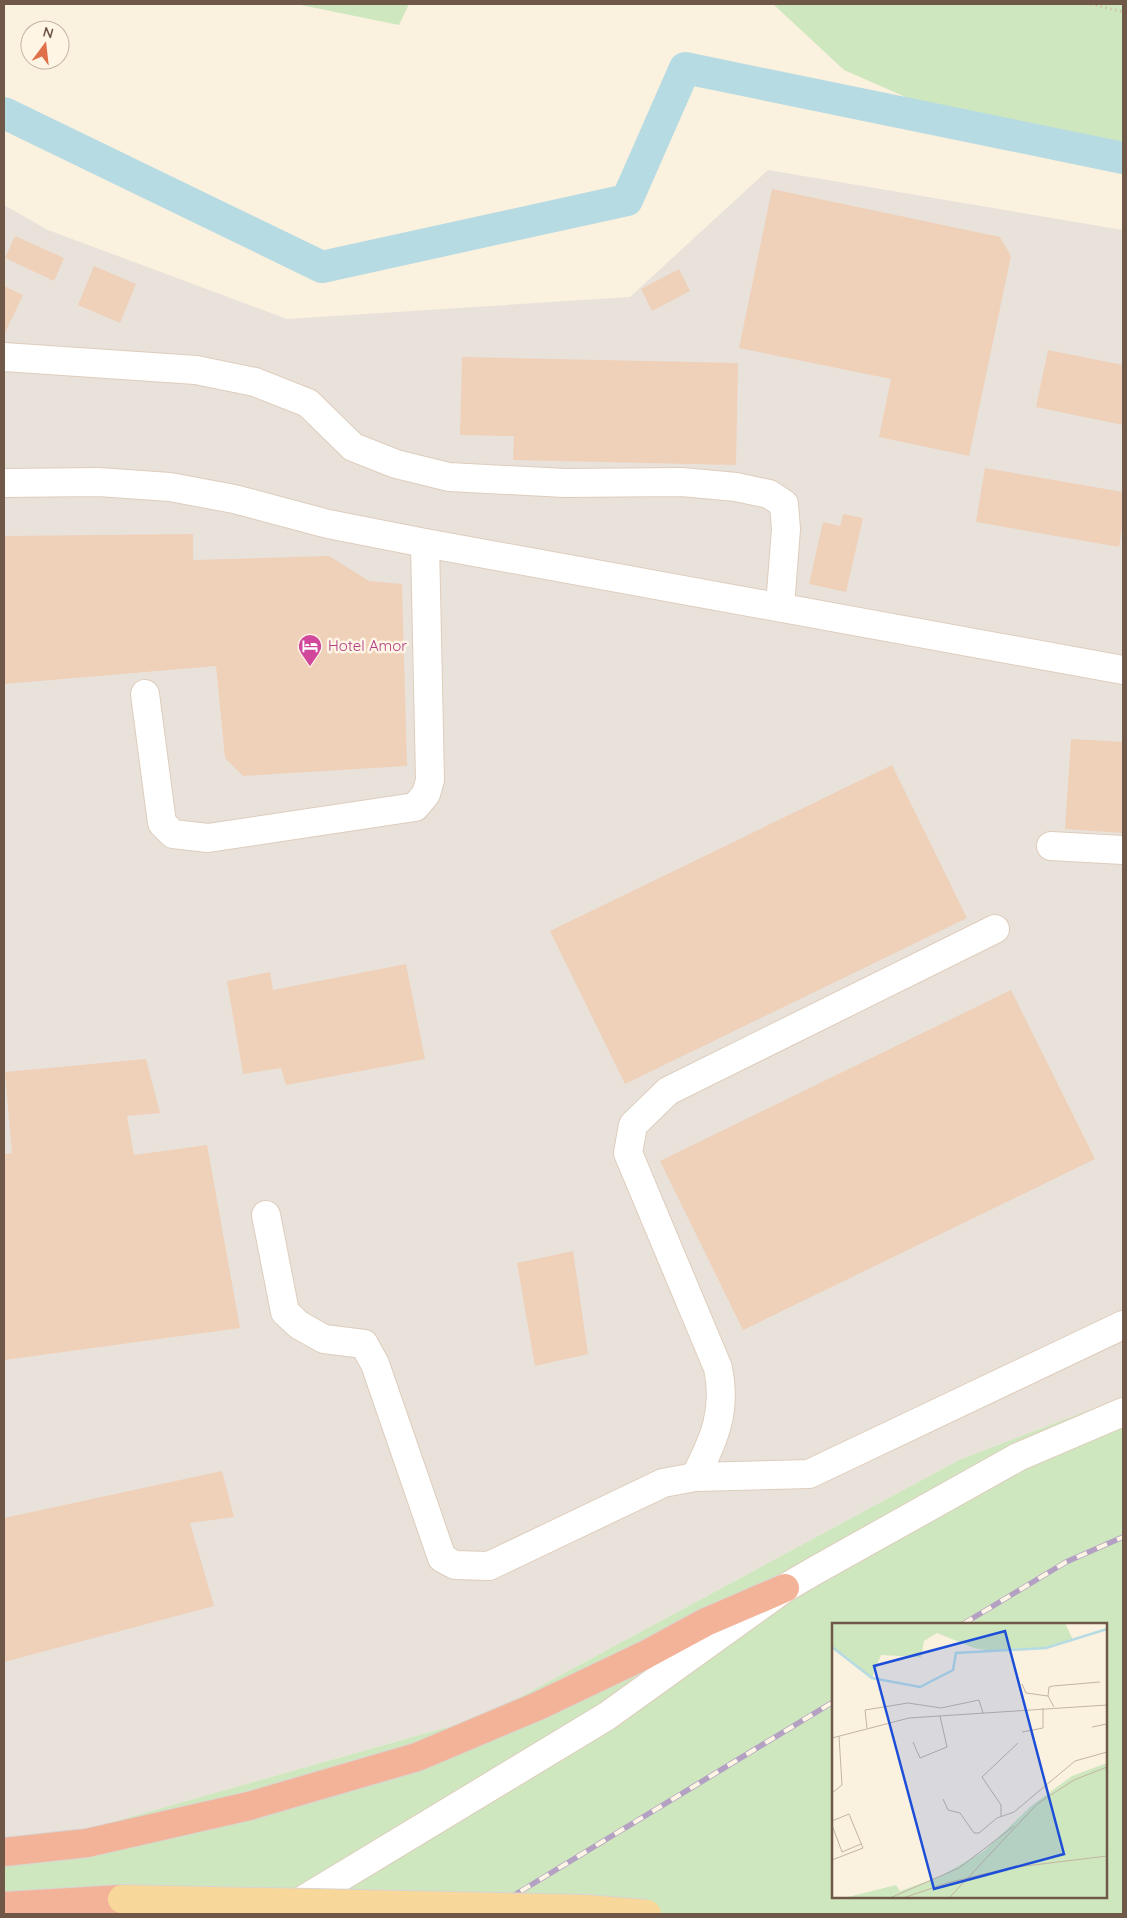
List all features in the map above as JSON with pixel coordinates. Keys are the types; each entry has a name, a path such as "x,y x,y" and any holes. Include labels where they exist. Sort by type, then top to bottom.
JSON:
{"highway":[{"path":"4,1852 88,1843 249,1806 417,1757 538,1706 645,1655 706,1622 785,1588"},
{"path":"4,1906 122,1899"}],"main road":[{"path":"122,1899 586,1909 647,1914"}],"street":[{"path":"4,357 196,370 255,382 308,403 353,446 396,464 449,476 565,483 682,482 736,487 769,494 784,504 786,529 780,606"},
{"path":"4,483 98,482 170,486 234,499 328,524 425,543 780,606 1123,670"},
{"path":"145,694 162,823 173,834 208,838 416,807 426,794 430,780 425,543"},
{"path":"1052,846 1123,850"},
{"path":"695,1477 711,1444 720,1415 723,1390 718,1368 628,1153 633,1125 668,1091 995,929"},
{"path":"266,1215 285,1312 299,1325 324,1339 364,1344 375,1364 442,1558 455,1564 489,1566 663,1483 695,1477 808,1474 1123,1325"},
{"path":"279,1914 607,1716 785,1588 1018,1457 1123,1412"}],"path":[{"path":"1090,4 1123,12"}],"shaded area":[{"path":"768,170 1123,230 1123,1397 959,1460 483,1717 70,1834 4,1840 4,205 48,230 287,319 630,297"}],"green space":[{"path":"296,4 409,4 399,25"},
{"path":"773,4 1123,4 1123,158 974,127 844,70"},
{"path":"1123,1397 1123,1914 4,1914 4,1840 70,1834 483,1717 959,1460"}],"building":[{"path":"772,189 1000,237 1011,256 969,456 879,437 891,379 739,348"},
{"path":"15,236 64,258 54,281 5,258"},
{"path":"94,266 136,284 120,323 78,305"},
{"path":"679,269 690,291 652,311 641,289"},
{"path":"4,286 23,295 4,335"},
{"path":"1048,350 1123,365 1123,425 1036,407"},
{"path":"462,357 738,363 736,465 513,460 514,436 460,435"},
{"path":"985,468 1123,492 1123,522 1119,547 976,522"},
{"path":"843,514 863,518 846,592 809,584 823,522 840,526"},
{"name":"Hotel Amor","path":"193,534 193,560 329,556 369,581 402,584 407,766 243,776 225,758 216,666 4,684 4,536"},
{"path":"1071,739 1123,742 1123,833 1065,829"},
{"path":"892,765 967,918 625,1084 550,931"},
{"path":"406,964 425,1059 286,1085 281,1068 243,1074 227,981 270,972 273,990"},
{"path":"1011,990 1095,1159 743,1330 660,1161"},
{"path":"146,1059 160,1113 127,1116 134,1155 207,1145 240,1328 4,1360 4,1154 12,1153 5,1072"},
{"path":"573,1251 588,1354 535,1366 517,1263"},
{"path":"222,1471 234,1517 190,1523 214,1606 4,1662 4,1518"}],"waterway":[{"path":"4,113 322,267 627,200 685,68 1123,158"}],"railway":[{"path":"965,1623 1066,1562 1123,1537"},
{"path":"483,1914 832,1703"}],"place":[{"name":"Hotel Amor","path":"310,667"}]}
